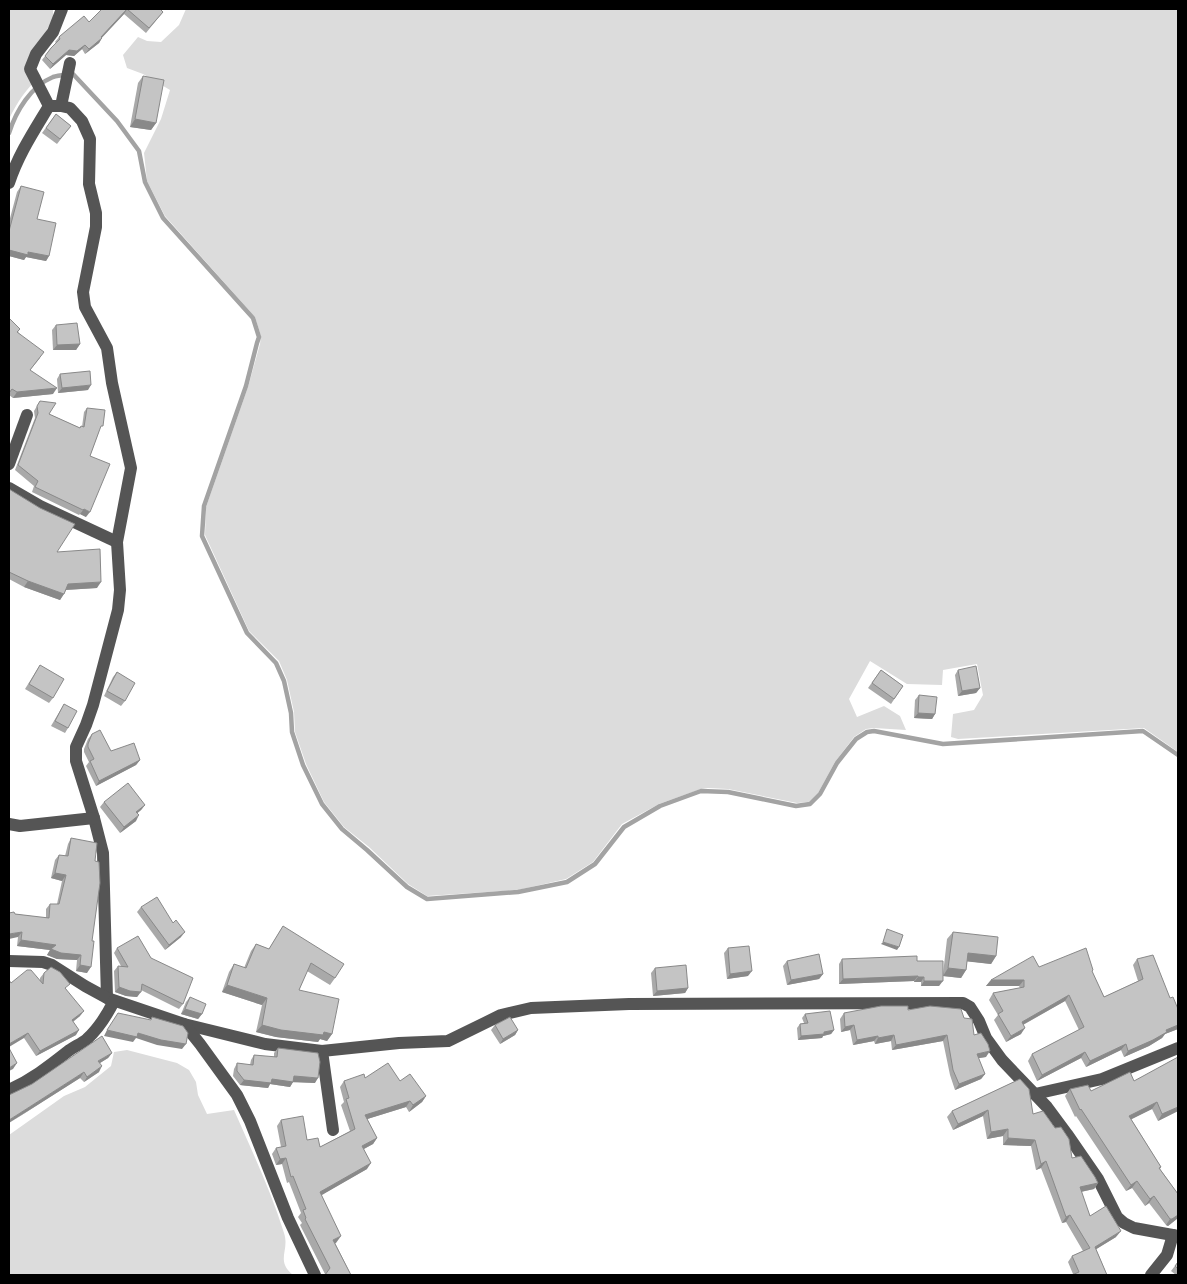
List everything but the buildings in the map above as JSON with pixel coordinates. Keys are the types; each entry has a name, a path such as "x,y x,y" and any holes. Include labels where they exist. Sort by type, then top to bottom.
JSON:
{"street":[{"path":"9,1090 42,1072 69,1050 87,1039 107,1015 110,1000 103,853 76,761 76,747 93,705 118,610 120,590 117,542 131,468 112,383 107,348 85,307 83,292 96,228 96,213 89,184 90,139 82,121 70,108 55,106 43,94 30,69 36,54 53,32 62,9"},
{"path":"9,183 24,148 55,106 67,85 70,67"},
{"path":"9,464 26,415"},
{"path":"9,488 40,506 117,542"},
{"path":"9,824 20,826 94,818"},
{"path":"9,961 43,962 52,965 110,1000 184,1024 266,1044 322,1051 399,1043 448,1041 502,1015 531,1008 637,1004 963,1003 970,1007 979,1021 986,1038 1002,1060 1047,1107 1098,1179 1117,1217 1124,1224 1134,1228 1176,1235 1167,1254 1151,1275"},
{"path":"184,1024 237,1095 250,1121 288,1218 315,1275"},
{"path":"1035,1094 1102,1079 1178,1048"},
{"path":"322,1051 333,1130"}],"shaded area":[{"path":"9,9 53,9 53,19 29,61 41,76 22,96 9,119"},
{"path":"186,9 1178,9 1178,752 1144,728 958,739 951,737 953,714 974,710 983,695 977,664 943,670 942,685 907,684 870,661 849,699 857,717 884,706 900,716 906,730 866,729 854,737 835,762 818,793 809,802 797,803 728,789 701,789 659,804 622,824 593,862 566,879 518,890 427,896 408,884 369,847 344,827 324,802 306,764 295,732 294,712 287,680 279,661 249,631 205,535 206,507 248,387 261,336 255,317 165,216 147,181 144,153 161,119 170,90 143,74 127,68 123,55 138,37 147,41 161,42 179,25"},
{"path":"127,1050 177,1063 189,1070 196,1082 198,1095 207,1114 234,1110 279,1217 285,1239 285,1265 293,1275 9,1275 9,1135 64,1096 85,1087 111,1066 114,1052"}],"waterway":[{"path":"9,133 20,108 38,86 53,77 73,74 117,121 139,151 145,182 163,218 253,318 259,337 246,386 204,506 202,536 247,633 276,663 284,681 291,713 292,732 303,765 322,804 342,829 407,887 427,899 518,892 567,882 595,864 624,827 660,806 701,791 728,792 796,806 810,804 820,794 837,763 856,739 867,732 874,731 943,744 1143,731 1178,755"}]}
